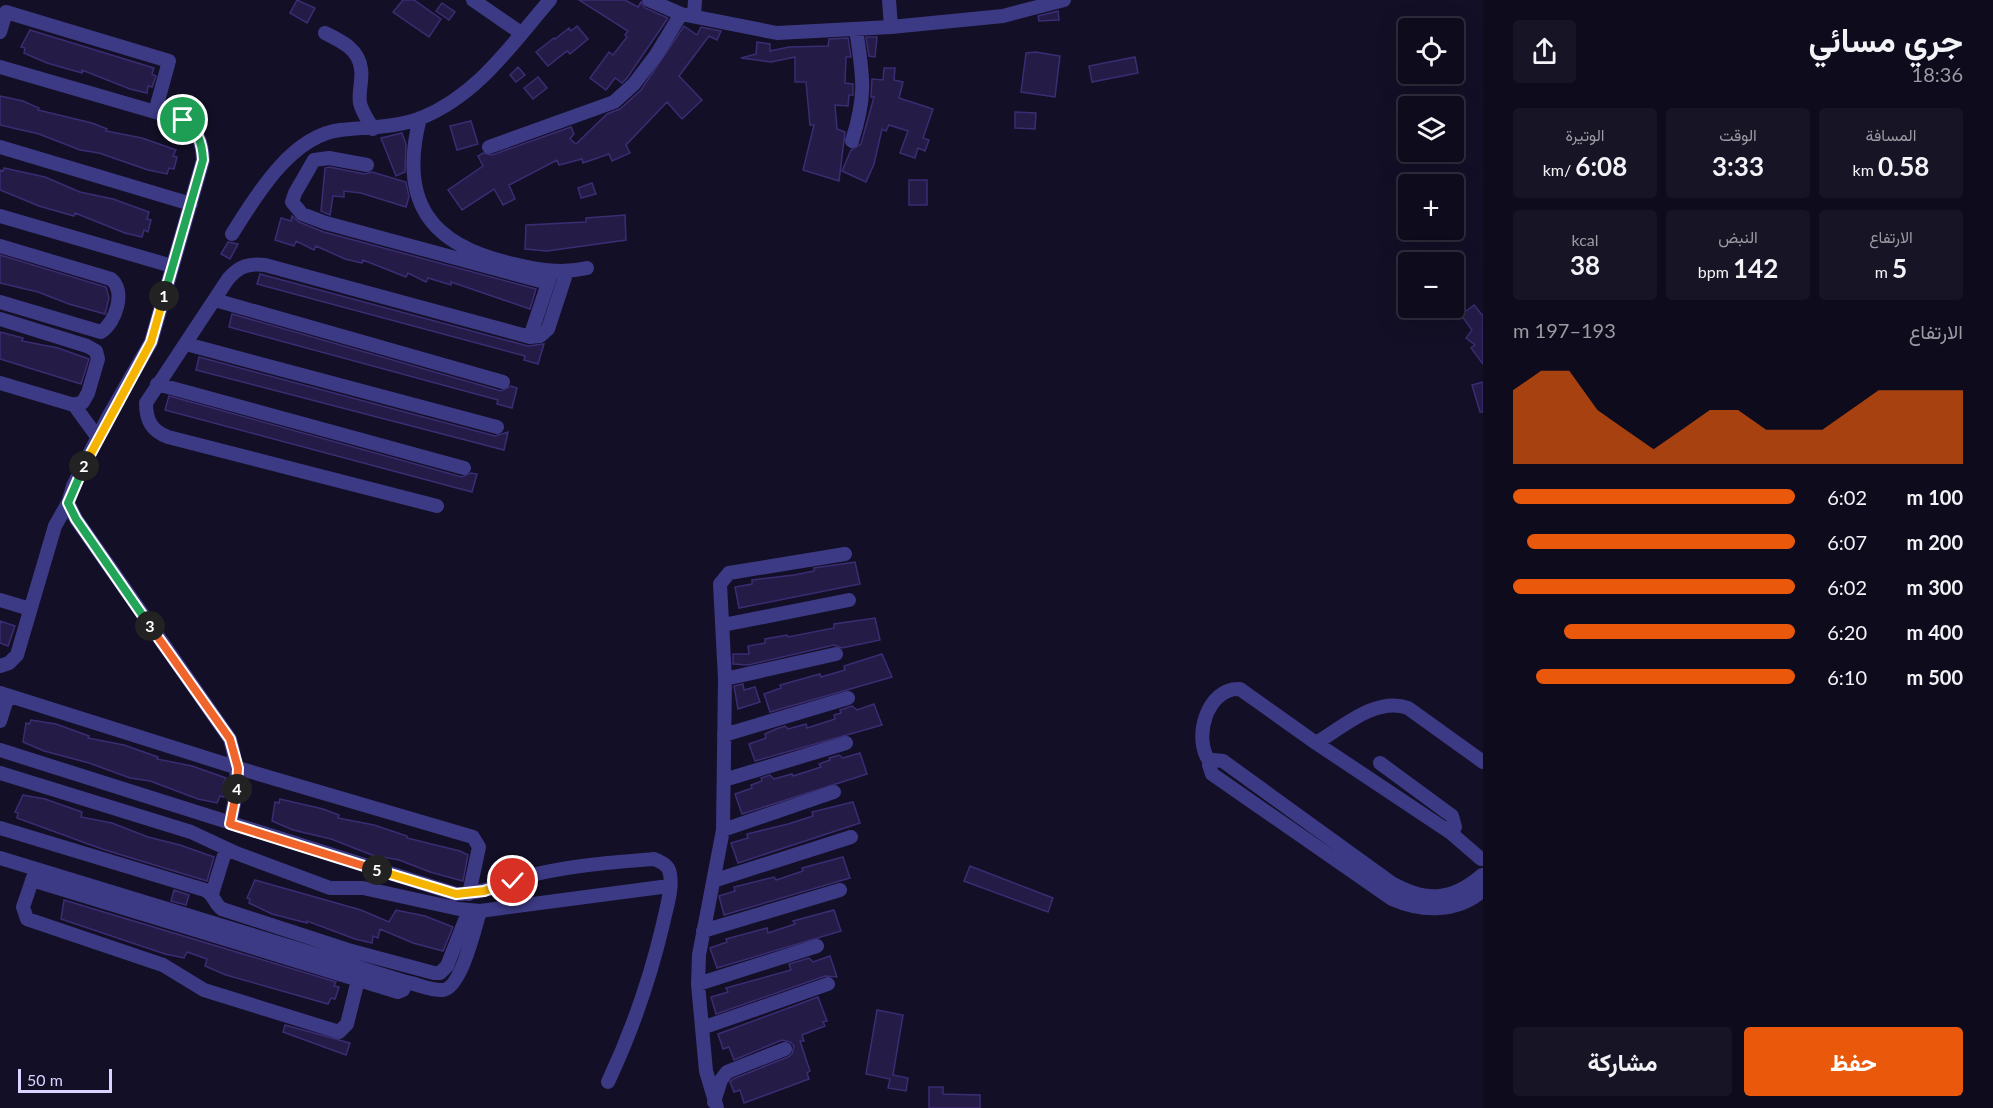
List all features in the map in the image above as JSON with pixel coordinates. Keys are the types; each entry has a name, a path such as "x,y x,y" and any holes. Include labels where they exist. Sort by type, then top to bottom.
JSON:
{"street":[{"path":"473,0 521,33"},
{"path":"232,234 265,182 310,140 320,134 340,130 372,129 420,118 468,92 505,56 521,33 550,0"},
{"path":"649,0 687,15 777,33 891,27 1003,16 1064,0"},
{"path":"489,147 614,102 634,84 657,56 687,15 694,0"},
{"path":"889,0 891,27"},
{"path":"0,32 6,12 169,61 155,112"},
{"path":"852,141 861,115 865,87 856,28"},
{"path":"325,33 342,41 354,51 358,59 362,70 360,100 372,129"},
{"path":"0,67 183,120 196,131 202,143 203,160 151,342 98,438 73,486 68,503 55,525 17,655 9,663 0,666"},
{"path":"420,118 416,135 414,182 420,203 431,222 446,238 464,250 550,277"},
{"path":"0,147 191,204"},
{"path":"367,165 328,158 314,160 292,202 302,214 326,223 550,277 567,271 587,268"},
{"path":"0,216 172,266"},
{"path":"0,246 111,279 118,285 120,293 111,321 100,332 0,302"},
{"path":"437,507 158,433 150,424 146,414 146,403 235,270 244,265 265,265 530,337 540,336 548,329 567,271"},
{"path":"530,337 550,277"},
{"path":"214,300 503,382"},
{"path":"0,319 87,346 96,351 98,359 88,393 83,402 74,405 0,383"},
{"path":"186,344 497,427"},
{"path":"157,384 464,468"},
{"path":"74,405 98,438"},
{"path":"68,503 76,519 230,739 238,768 237,791 230,824"},
{"path":"715,1105 706,1071 698,984 704,931 716,880 723,830 724,679 720,585 725,575 845,554"},
{"path":"0,600 30,609"},
{"path":"723,625 849,600"},
{"path":"724,679 836,654"},
{"path":"1379,882 1410,892 1440,897 1464,888 1482,875 1479,869 1482,857 1451,833 1316,743 1246,692 1232,688 1219,695 1202,729 1202,747 1210,762 1216,759 1223,761 1379,882 1402,903 1431,908 1461,904 1483,890"},
{"path":"0,721 4,694 238,768 473,837 479,847 469,894"},
{"path":"724,735 848,698"},
{"path":"1316,743 1374,709 1394,704 1408,708 1483,762"},
{"path":"724,780 846,743"},
{"path":"0,750 440,891 469,894 555,870 654,859 665,864 670,873 669,886 647,986 608,1082"},
{"path":"1380,763 1452,816 1455,827 1451,833"},
{"path":"0,773 191,832 226,849 330,888 363,888 474,911 669,886"},
{"path":"723,830 834,792"},
{"path":"0,828 212,894 222,909 348,950 434,973 440,973 447,966 474,911"},
{"path":"716,880 851,837"},
{"path":"212,894 226,849"},
{"path":"0,858 34,874 193,923 406,982 443,990 455,982 474,911"},
{"path":"34,874 22,911 27,919 163,965 204,990 335,1032 345,1028 358,980"},
{"path":"704,931 840,890"},
{"path":"193,923 398,992 403,990 406,982"},
{"path":"698,984 817,946"},
{"path":"702,1028 828,984"},
{"path":"715,1105 721,1080 727,1072 785,1049"}],"building":[{"path":"297,0 315,8 307,23 290,13"},
{"path":"403,0 414,0 441,19 429,37 393,12"},
{"path":"579,0 625,0 638,7 641,2 645,8 668,18 627,78 622,83 615,78 606,90 590,78 609,52 613,55 627,37 625,35 628,31"},
{"path":"442,3 455,12 449,20 436,11"},
{"path":"1058,11 1059,20 1039,21 1038,16"},
{"path":"577,26 588,39 570,54 567,51 548,66 536,52 569,28 571,31"},
{"path":"684,26 697,35 701,27 721,31 717,40 709,36 679,76 702,100 682,119 667,102 626,145 630,153 612,161 609,154 583,163 582,159 559,165 557,160 509,185 515,199 503,205 494,189 462,210 448,190 483,166 478,156 483,153 492,155 571,127 574,134 570,139 576,144 607,114 620,109 641,90"},
{"path":"30,30 154,68 152,74 156,76 152,87 148,86 147,93 130,89 82,70 82,73 47,63 24,53 25,48 21,47"},
{"path":"866,37 877,37 875,57 869,56"},
{"path":"848,38 851,57 846,57 845,83 853,84 853,95 849,95 848,106 835,105 837,129 845,132 839,181 803,170 814,125 810,125 806,82 795,82 795,57 771,62 741,58 756,54 757,42 770,44 770,51 789,47 828,46 829,39"},
{"path":"1036,52 1060,56 1055,97 1021,92 1026,53"},
{"path":"1135,57 1138,73 1092,82 1089,66"},
{"path":"518,67 525,75 516,82 510,75"},
{"path":"884,68 895,68 894,80 903,82 899,98 933,109 923,138 929,140 925,151 918,148 915,158 900,153 908,131 889,125 886,131 882,129 874,164 866,182 842,171 851,150 861,144 874,97 871,97 872,79 883,80"},
{"path":"538,77 547,88 533,99 524,88"},
{"path":"0,96 23,101 39,108 38,110 92,123 107,129 106,131 142,138 176,150 173,156 177,157 174,169 169,168 167,174 148,170 99,153 80,150 39,134 0,125"},
{"path":"1015,112 1036,113 1035,129 1015,128"},
{"path":"471,121 478,144 457,150 450,126"},
{"path":"402,133 406,144 405,172 396,176 381,138"},
{"path":"4,168 45,177 80,192 113,199 149,212 147,219 151,220 148,232 144,230 142,237 125,233 75,213 74,216 39,206 0,190 0,170 3,171"},
{"path":"325,168 365,174 372,172 406,182 409,197 406,207 361,193 344,191 344,197 333,196 330,215 321,211"},
{"path":"909,180 927,180 927,205 909,205"},
{"path":"592,183 596,194 581,198 578,188"},
{"path":"625,215 626,240 547,251 525,249 526,225 586,222 586,218"},
{"path":"292,216 299,222 324,232 536,289 530,309 451,282 451,285 428,278 426,282 408,273 406,277 363,260 362,263 345,259 316,246 314,250 296,241 294,246 275,240 281,218 291,221"},
{"path":"228,242 238,244 230,259 221,254"},
{"path":"0,255 106,287 109,298 105,314 38,292 0,283"},
{"path":"260,274 528,346 544,344 538,364 524,360 525,356 257,284"},
{"path":"1474,305 1483,316 1483,364 1471,348 1475,345 1466,338 1472,330 1463,318 1464,313"},
{"path":"232,314 501,391 511,386 517,388 512,408 497,404 498,400 229,327"},
{"path":"0,332 23,338 22,341 58,348 89,359 81,384 0,359"},
{"path":"199,357 495,436 508,432 504,450 196,370"},
{"path":"1483,382 1483,412 1480,412 1472,385"},
{"path":"169,396 462,477 471,473 477,474 472,492 165,410"},
{"path":"855,562 860,584 739,608 735,587 752,584 752,580 794,575 814,571 814,568"},
{"path":"875,618 880,640 842,648 834,645 748,665 733,664 733,654 749,654 748,646 765,643 765,639 787,635 788,637 834,628 834,624"},
{"path":"0,621 15,626 8,646 0,643"},
{"path":"882,654 892,677 770,712 764,694 781,688 780,685 845,670 844,666"},
{"path":"743,684 744,690 755,687 760,702 738,709 734,686"},
{"path":"874,704 882,725 755,761 749,744 766,738 765,734 785,726 788,729 806,724 807,728 835,719 834,715 841,713 840,710 852,706 857,710"},
{"path":"31,720 56,724 89,736 88,738 124,745 158,757 157,759 192,766 226,778 223,784 227,787 224,797 220,796 217,803 198,799 150,781 130,778 89,763 44,751 23,742 26,723 29,724"},
{"path":"860,753 867,774 742,814 735,794 752,788 751,785 762,781 761,778 770,775 774,779 792,774 793,776 821,767 819,764 830,760 829,758 839,755 843,758"},
{"path":"23,795 45,799 82,812 81,817 112,823 148,837 214,857 207,881 102,849 17,818 18,813 15,812"},
{"path":"280,799 323,809 339,815 338,818 374,825 407,836 407,838 460,851 468,855 463,881 399,860 372,855 331,839 293,830 272,821 275,802 279,803"},
{"path":"853,802 860,823 738,863 731,843 748,838 747,834 813,816 812,812"},
{"path":"843,857 850,878 724,915 719,896 735,891 734,887 774,877 776,880 803,871 802,868"},
{"path":"970,866 1053,898 1048,912 964,881"},
{"path":"255,880 361,910 389,922 396,910 425,916 453,927 443,951 413,943 380,929 378,938 373,936 372,943 355,939 307,921 307,923 272,914 249,903 250,899 247,898"},
{"path":"174,890 189,895 186,905 171,901"},
{"path":"64,900 336,982 334,986 339,987 335,999 331,998 328,1004 226,975 205,966 207,959 187,952 184,958 165,954 61,919"},
{"path":"834,910 841,931 717,968 710,948 727,942 726,939 767,928 768,933 795,924 793,921"},
{"path":"830,956 837,977 825,976 716,1014 711,997 728,992 726,988 791,970 789,964 809,958 813,962"},
{"path":"818,997 827,1021 823,1022 825,1026 802,1035 804,1041 800,1041 810,1071 807,1073 809,1079 744,1103 740,1090 734,1092 730,1082 788,1057 792,1054 794,1046 782,1040 734,1060 729,1047 723,1049 718,1034"},
{"path":"877,1010 903,1015 893,1075 908,1078 906,1091 888,1088 890,1079 866,1074"},
{"path":"285,1025 350,1043 346,1055 283,1032"},
{"path":"929,1087 943,1087 943,1094 980,1095 980,1108 929,1108"}],"route":[{"path":"183,120 196,131 202,143 203,160 151,342 108,417 73,486 68,503 76,519 230,739 238,768 237,791 230,824 440,891 456,894 474,893 513,881"}]}
